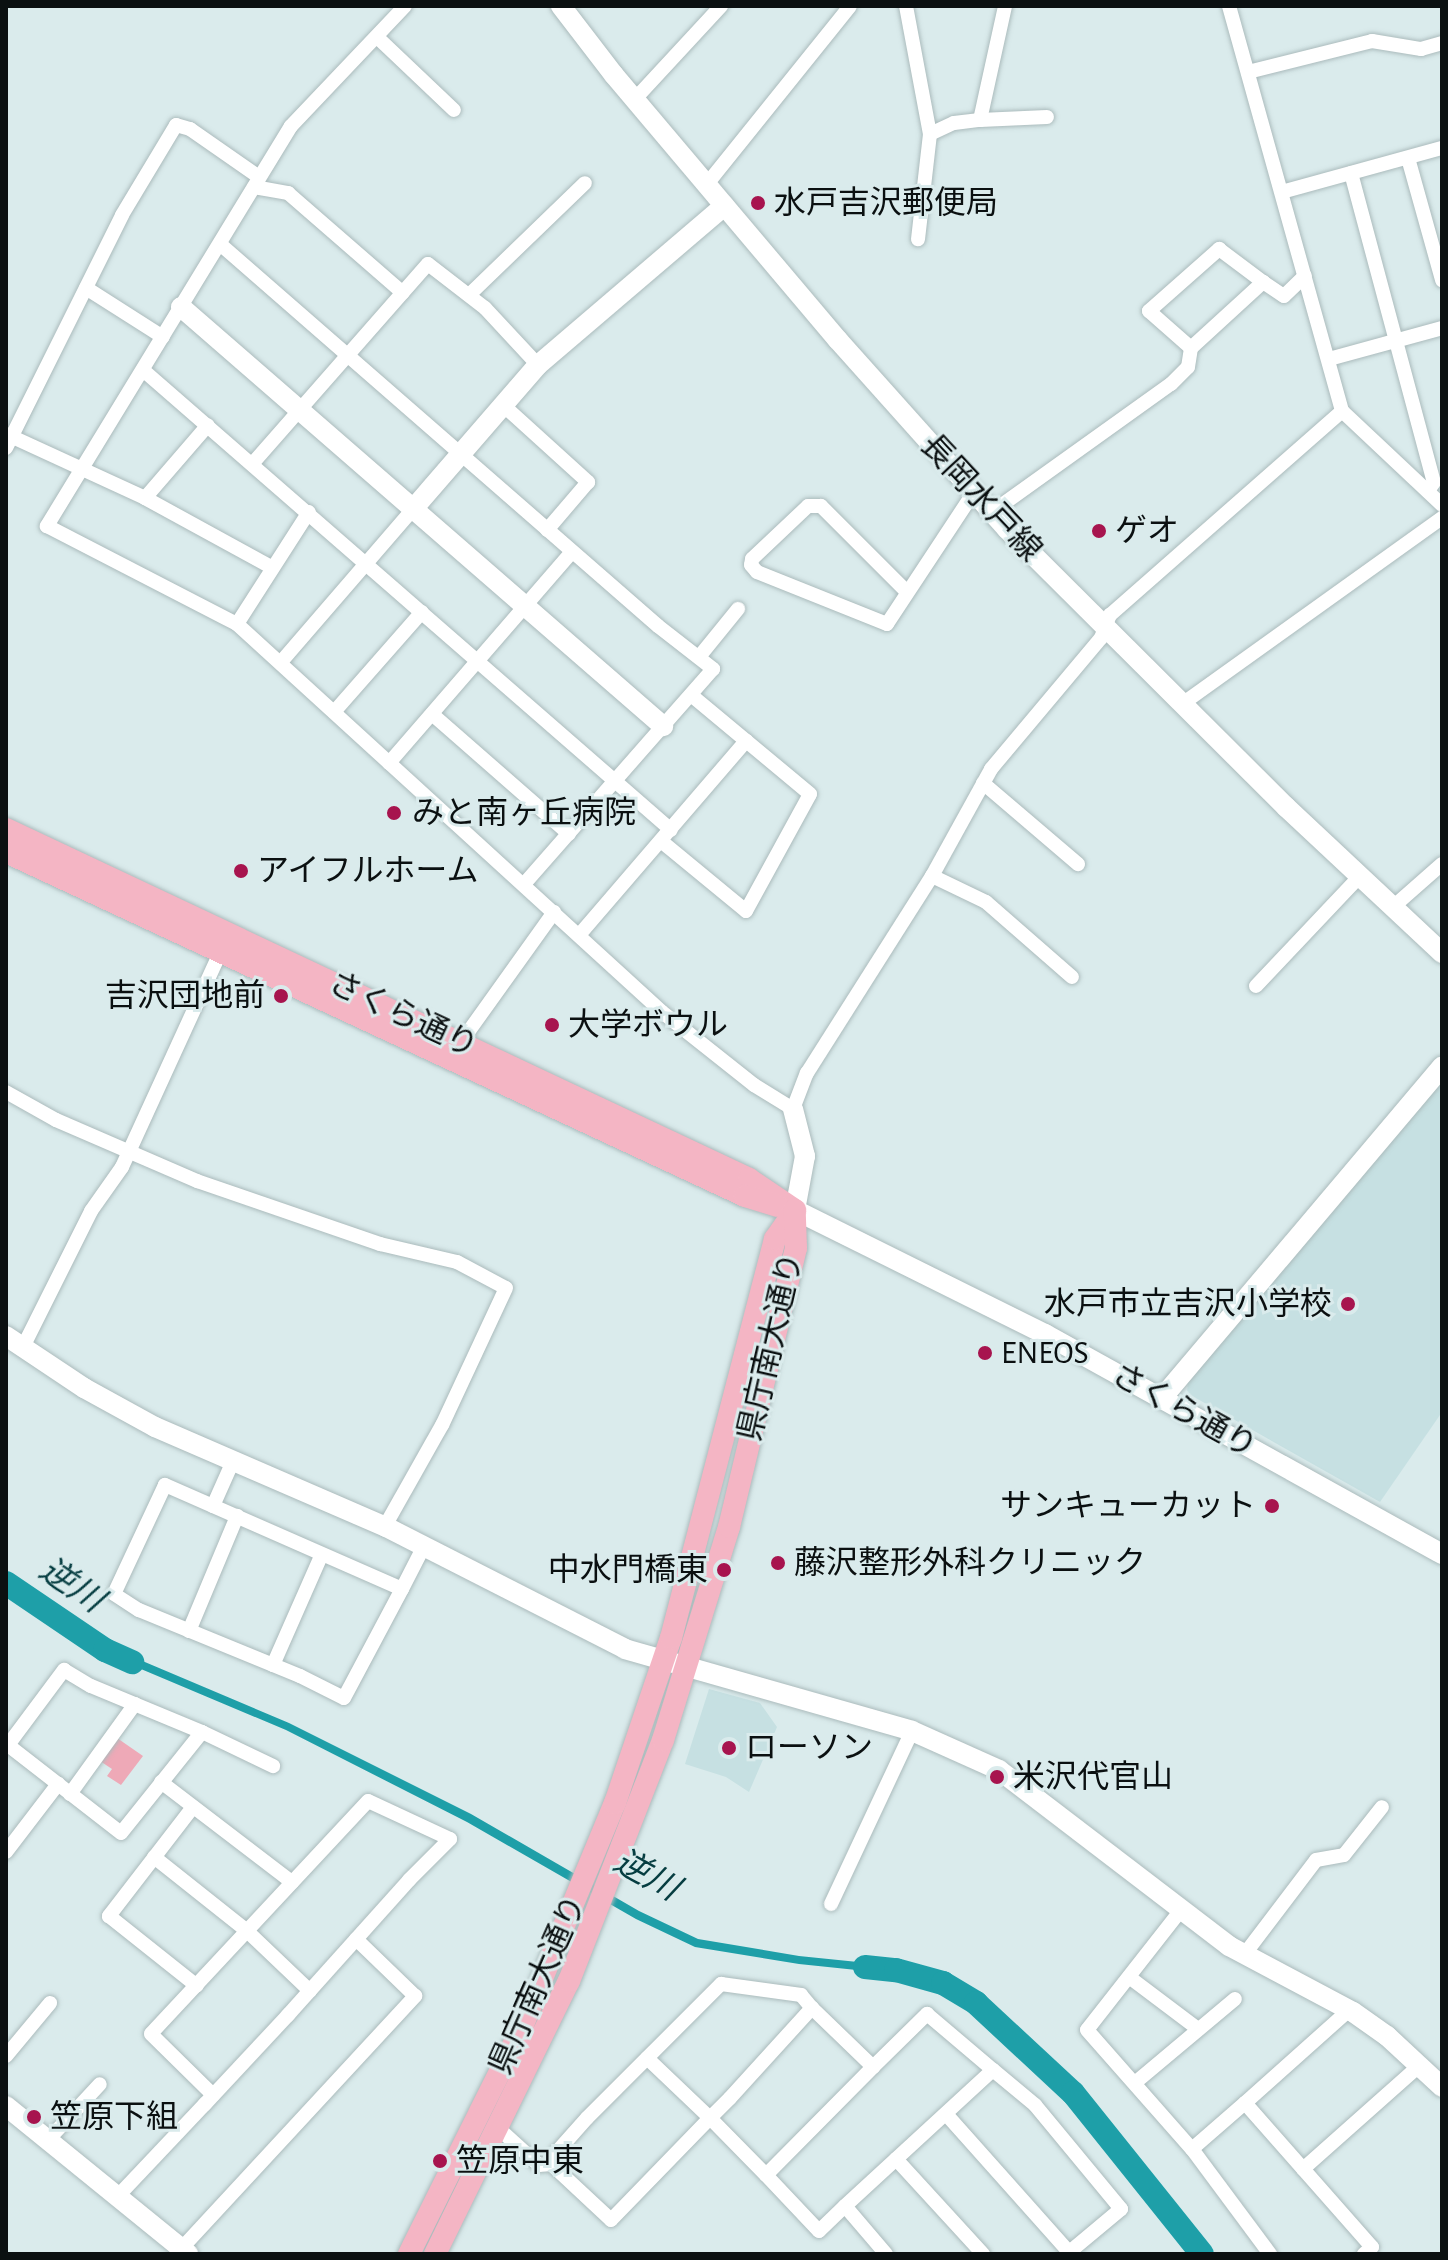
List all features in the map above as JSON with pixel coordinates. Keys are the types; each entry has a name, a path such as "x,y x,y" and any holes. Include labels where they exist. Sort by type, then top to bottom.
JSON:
{"main road":[{"name":"さくら通り","path":"6,829 225,943 745,1196 795,1210"},
{"name":"さくら通り","path":"6,852 461,1042 749,1179 795,1210"},
{"name":"県庁南大通り","path":"409,2254 522,2027 591,1865 664,1662 775,1239 795,1210"},
{"name":"県庁南大通り","path":"435,2254 498,2128 597,1915 688,1668 729,1527 796,1248 795,1210"}],"street":[{"path":"405,6 291,126 47,526 237,624 698,1042 754,1085 793,1109"},
{"name":"長岡水戸線","path":"561,6 724,206 992,512 1182,704 1442,953"},
{"path":"635,99 721,6"},
{"path":"707,184 850,6"},
{"path":"906,6 930,134 918,239"},
{"path":"980,120 1005,6"},
{"path":"1229,6 1342,411 1442,505"},
{"path":"377,37 454,110"},
{"path":"1248,72 1372,41 1421,49 1442,43"},
{"path":"930,134 954,123 1047,117"},
{"path":"271,567 145,498 81,468 8,440 122,215 176,125 190,129 256,182 288,193 403,293"},
{"path":"1282,192 1442,148"},
{"path":"1408,158 1442,280"},
{"path":"1351,173 1434,482 1428,491"},
{"path":"469,295 585,183"},
{"path":"281,662 538,365 724,206"},
{"path":"220,244 572,552 713,669 524,884"},
{"path":"1191,348 1149,311 1219,249 1284,296 1305,276"},
{"path":"253,463 428,264 469,295 538,365"},
{"path":"992,512 1171,384 1188,367 1191,348 1263,282"},
{"path":"86,288 163,337"},
{"path":"181,307 663,726"},
{"path":"1329,359 1442,328"},
{"path":"143,370 616,781 666,835 746,911 810,794 691,695"},
{"path":"503,405 588,482 547,530"},
{"path":"795,1210 805,1156 793,1109 807,1073 932,876 1002,754 1101,638 1110,615 1342,411"},
{"path":"145,498 208,425"},
{"path":"907,592 821,506 808,506 752,559 751,565 757,572 887,624 974,492"},
{"path":"237,624 309,512"},
{"path":"1182,704 1442,518"},
{"path":"389,763 572,552"},
{"path":"699,657 738,609"},
{"path":"334,712 422,612"},
{"path":"432,714 569,834"},
{"path":"580,934 746,741"},
{"path":"983,783 1078,864"},
{"path":"1393,907 1442,864"},
{"path":"932,876 986,902 1072,977"},
{"path":"1256,986 1360,876"},
{"path":"461,1042 554,912"},
{"path":"225,943 122,1167 91,1211 14,1341 108,1402 233,1461 385,1526 597,1636 664,1662 912,1731 974,1757 1018,1782 1181,1910 1244,1955 1349,2010 1387,2036 1442,2087"},
{"path":"1162,1398 1442,1067"},
{"path":"6,1092 56,1120 197,1181 380,1244 457,1262 506,1288 442,1425 385,1526"},
{"name":"さくら通り","path":"795,1210 978,1299 1442,1554"},
{"path":"213,1506 233,1461"},
{"path":"402,1589 165,1485 114,1594 139,1610 344,1698 402,1589 424,1546"},
{"path":"189,1631 237,1516"},
{"path":"273,1665 322,1554"},
{"path":"202,1732 121,1833 8,1745 64,1670 91,1686 202,1732 273,1766"},
{"path":"70,1794 135,1704"},
{"path":"831,1904 912,1731"},
{"path":"161,1782 292,1882"},
{"path":"6,1852 58,1784"},
{"path":"117,2197 213,2095 310,1991 450,1839 368,1801 151,2034 213,2095"},
{"path":"193,1807 109,1916 197,1986"},
{"path":"1244,1955 1316,1860 1344,1855 1382,1807"},
{"path":"154,1857 247,1931 310,1991"},
{"path":"1181,1910 1087,2030 1192,2149 1270,2254"},
{"path":"6,2106 185,2251 415,1996 356,1939"},
{"path":"1129,1977 1198,2029"},
{"path":"551,2164 555,2154 587,2118 721,1984 801,1995 873,2067"},
{"path":"1136,2082 1235,1999"},
{"path":"6,2056 50,2003"},
{"path":"498,2128 539,2165 551,2164 611,2220 812,2008"},
{"path":"1192,2149 1349,2010"},
{"path":"766,2175 927,2014 1035,2105 1121,2209 1068,2253 946,2114"},
{"path":"647,2058 819,2231 993,2070"},
{"path":"1303,2169 1419,2066"},
{"path":"48,2140 100,2084"},
{"path":"1245,2103 1372,2247 1364,2254"},
{"path":"896,2159 983,2254"},
{"path":"845,2206 887,2253"}],"shaded area":[{"name":"水戸市立吉沢小学校","path":"1442,1080 1442,1412 1380,1502 1187,1393 1188,1381"},
{"path":"709,1689 760,1703 777,1727 749,1792 726,1777 685,1764"},
{"path":"117,1738 143,1756 121,1785 107,1776 112,1769 100,1761"}],"water":[{"path":"107,1646 289,1723 471,1814 639,1911 698,1939 799,1956 897,1966 895,1974 799,1964 695,1947 636,1919 467,1822 286,1730 103,1653"}],"waterway":[{"name":"逆川","path":"6,1583 105,1650 132,1662"},
{"name":"逆川","path":"865,1967 896,1970 943,1983 976,2003 1073,2093 1202,2254"}],"place":[{"name":"水戸吉沢郵便局","path":"758,203"},
{"name":"ゲオ","path":"1099,531"},
{"name":"みと南ヶ丘病院","path":"394,813"},
{"name":"アイフルホーム","path":"241,871"},
{"name":"吉沢団地前","path":"281,996"},
{"name":"大学ボウル","path":"552,1025"},
{"name":"水戸市立吉沢小学校","path":"1348,1304"},
{"name":"ENEOS","path":"985,1353"},
{"name":"サンキューカット","path":"1272,1506"},
{"name":"藤沢整形外科クリニック","path":"778,1563"},
{"name":"中水門橋東","path":"724,1570"},
{"name":"ローソン","path":"729,1748"},
{"name":"米沢代官山","path":"997,1777"},
{"name":"笠原下組","path":"34,2117"},
{"name":"笠原中東","path":"440,2161"}]}
